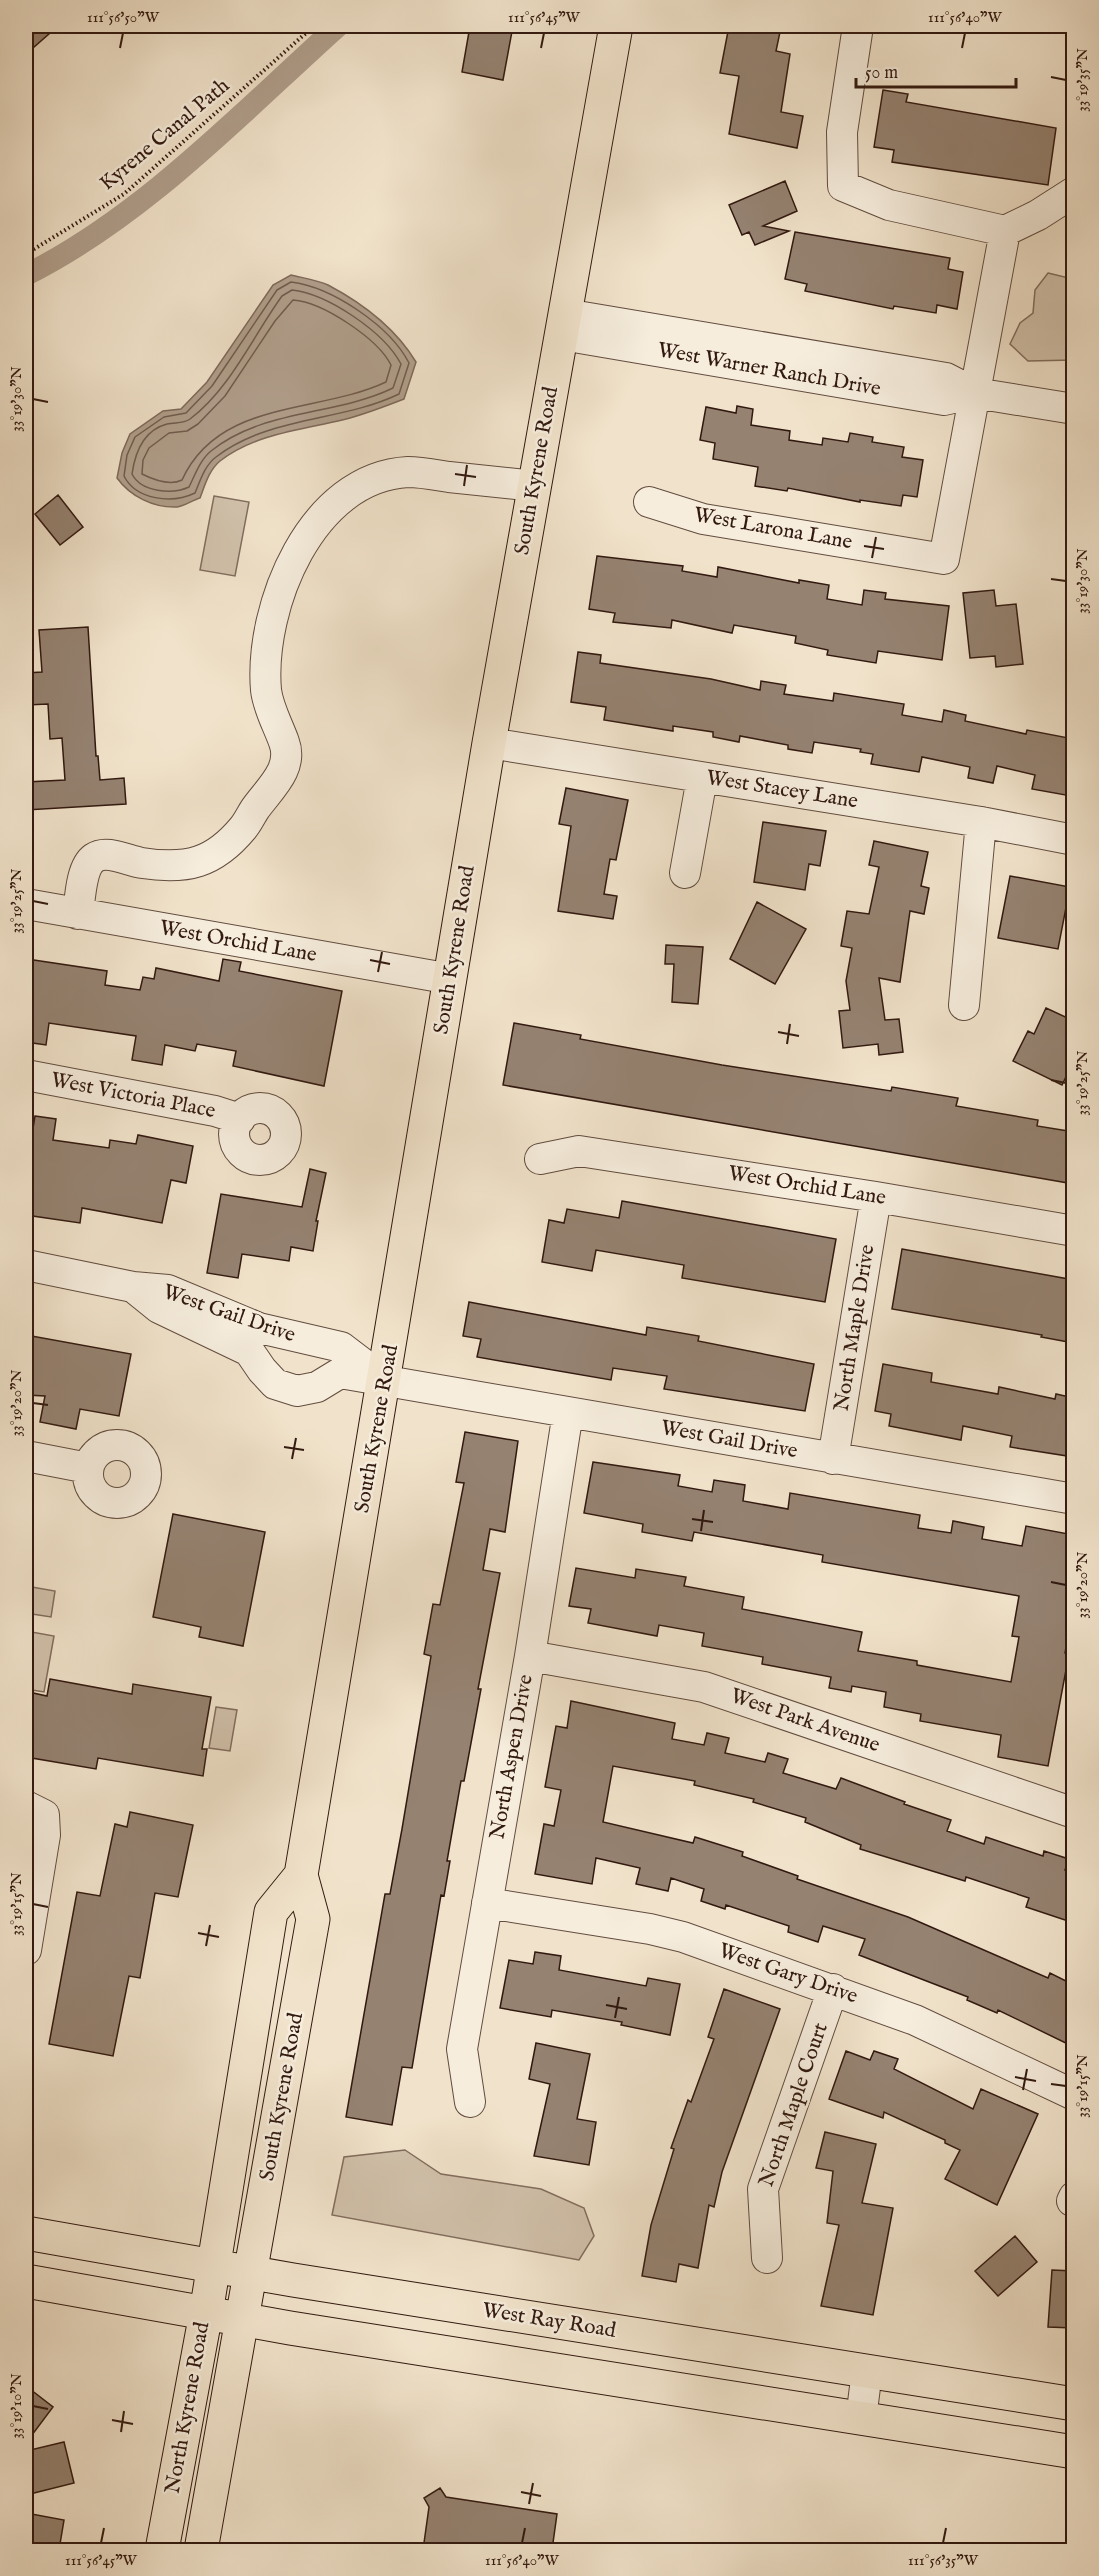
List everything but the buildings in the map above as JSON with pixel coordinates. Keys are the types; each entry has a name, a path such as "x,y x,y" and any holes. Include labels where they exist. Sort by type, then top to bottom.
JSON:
{"main road":[{"name":"South Kyrene Road","path":"243,2320 313,1919 301,1875 385,1381 489,743 616,26"},
{"name":"South Kyrene Road","path":"213,2266 271,1912 301,1875"},
{"name":"West Ray Road","path":"26,2232 252,2273 1074,2404"},
{"name":"North Kyrene Road","path":"162,2550 213,2266"},
{"path":"26,2282 243,2320 1074,2452"},
{"name":"North Kyrene Road","path":"201,2550 243,2320"}],"street":[{"path":"858,26 842,132 843,186 889,205 1005,231 1038,215 1074,192"},
{"path":"975,393 1005,231"},
{"name":"West Warner Ranch Drive","path":"564,325 789,363 946,378 975,393 1074,409"},
{"name":"West Larona Lane","path":"649,502 703,519 944,559 975,393"},
{"path":"78,914 87,866 95,857 111,855 142,863 174,866 195,863 219,854 244,827 280,779 285,760 285,744 266,692 267,658 273,615 296,554 334,504 358,486 408,472 535,486"},
{"name":"West Stacey Lane","path":"489,743 981,822 1074,840"},
{"path":"685,873 702,778"},
{"path":"964,1005 981,822"},
{"name":"West Orchid Lane","path":"26,904 451,979"},
{"name":"West Victoria Place","path":"26,1075 215,1111 240,1119"},
{"name":"West Orchid Lane","path":"540,1159 579,1151 876,1197 1074,1232"},
{"name":"North Maple Drive","path":"833,1459 876,1197"},
{"name":"West Gail Drive","path":"26,1265 133,1287 168,1290 254,1340 341,1347 385,1381"},
{"name":"West Gail Drive","path":"254,1340 262,1370 275,1384 297,1391 317,1387 340,1373 1074,1499"},
{"name":"North Aspen Drive","path":"470,2103 462,2049 530,1656 568,1412"},
{"path":"26,1456 88,1468"},
{"name":"West Park Avenue","path":"530,1656 704,1687 1074,1813"},
{"path":"26,1950 45,1835 35,1810"},
{"name":"West Gary Drive","path":"487,1903 650,1929 683,1937 915,2020 1074,2095"},
{"name":"North Maple Court","path":"767,2258 763,2189 833,1989"},
{"path":"861,2419 867,2371"}],"path":[{"name":"Kyrene Canal Path","path":"26,254 124,194 314,26"}],"shaded area":[{"path":"1048,273 1073,279 1073,360 1028,361 1010,344 1020,323 1033,313 1035,290"},
{"path":"214,496 249,502 235,576 200,570"},
{"path":"26,1586 55,1591 51,1617 26,1613"},
{"path":"26,1631 54,1636 44,1692 26,1689"},
{"path":"216,1707 237,1710 230,1751 209,1748"},
{"path":"405,2150 441,2174 541,2189 584,2208 594,2236 579,2260 332,2215 344,2157"}],"water":[{"path":"291,275 324,283 341,292 366,309 399,339 416,362 404,399 355,417 276,435 247,445 216,465 210,473 200,498 177,507 151,503 128,490 117,478 122,453 130,434 163,411 181,409 207,382 273,285"}],"waterway":[{"path":"26,275 70,251 151,193 228,128 338,26"}]}
